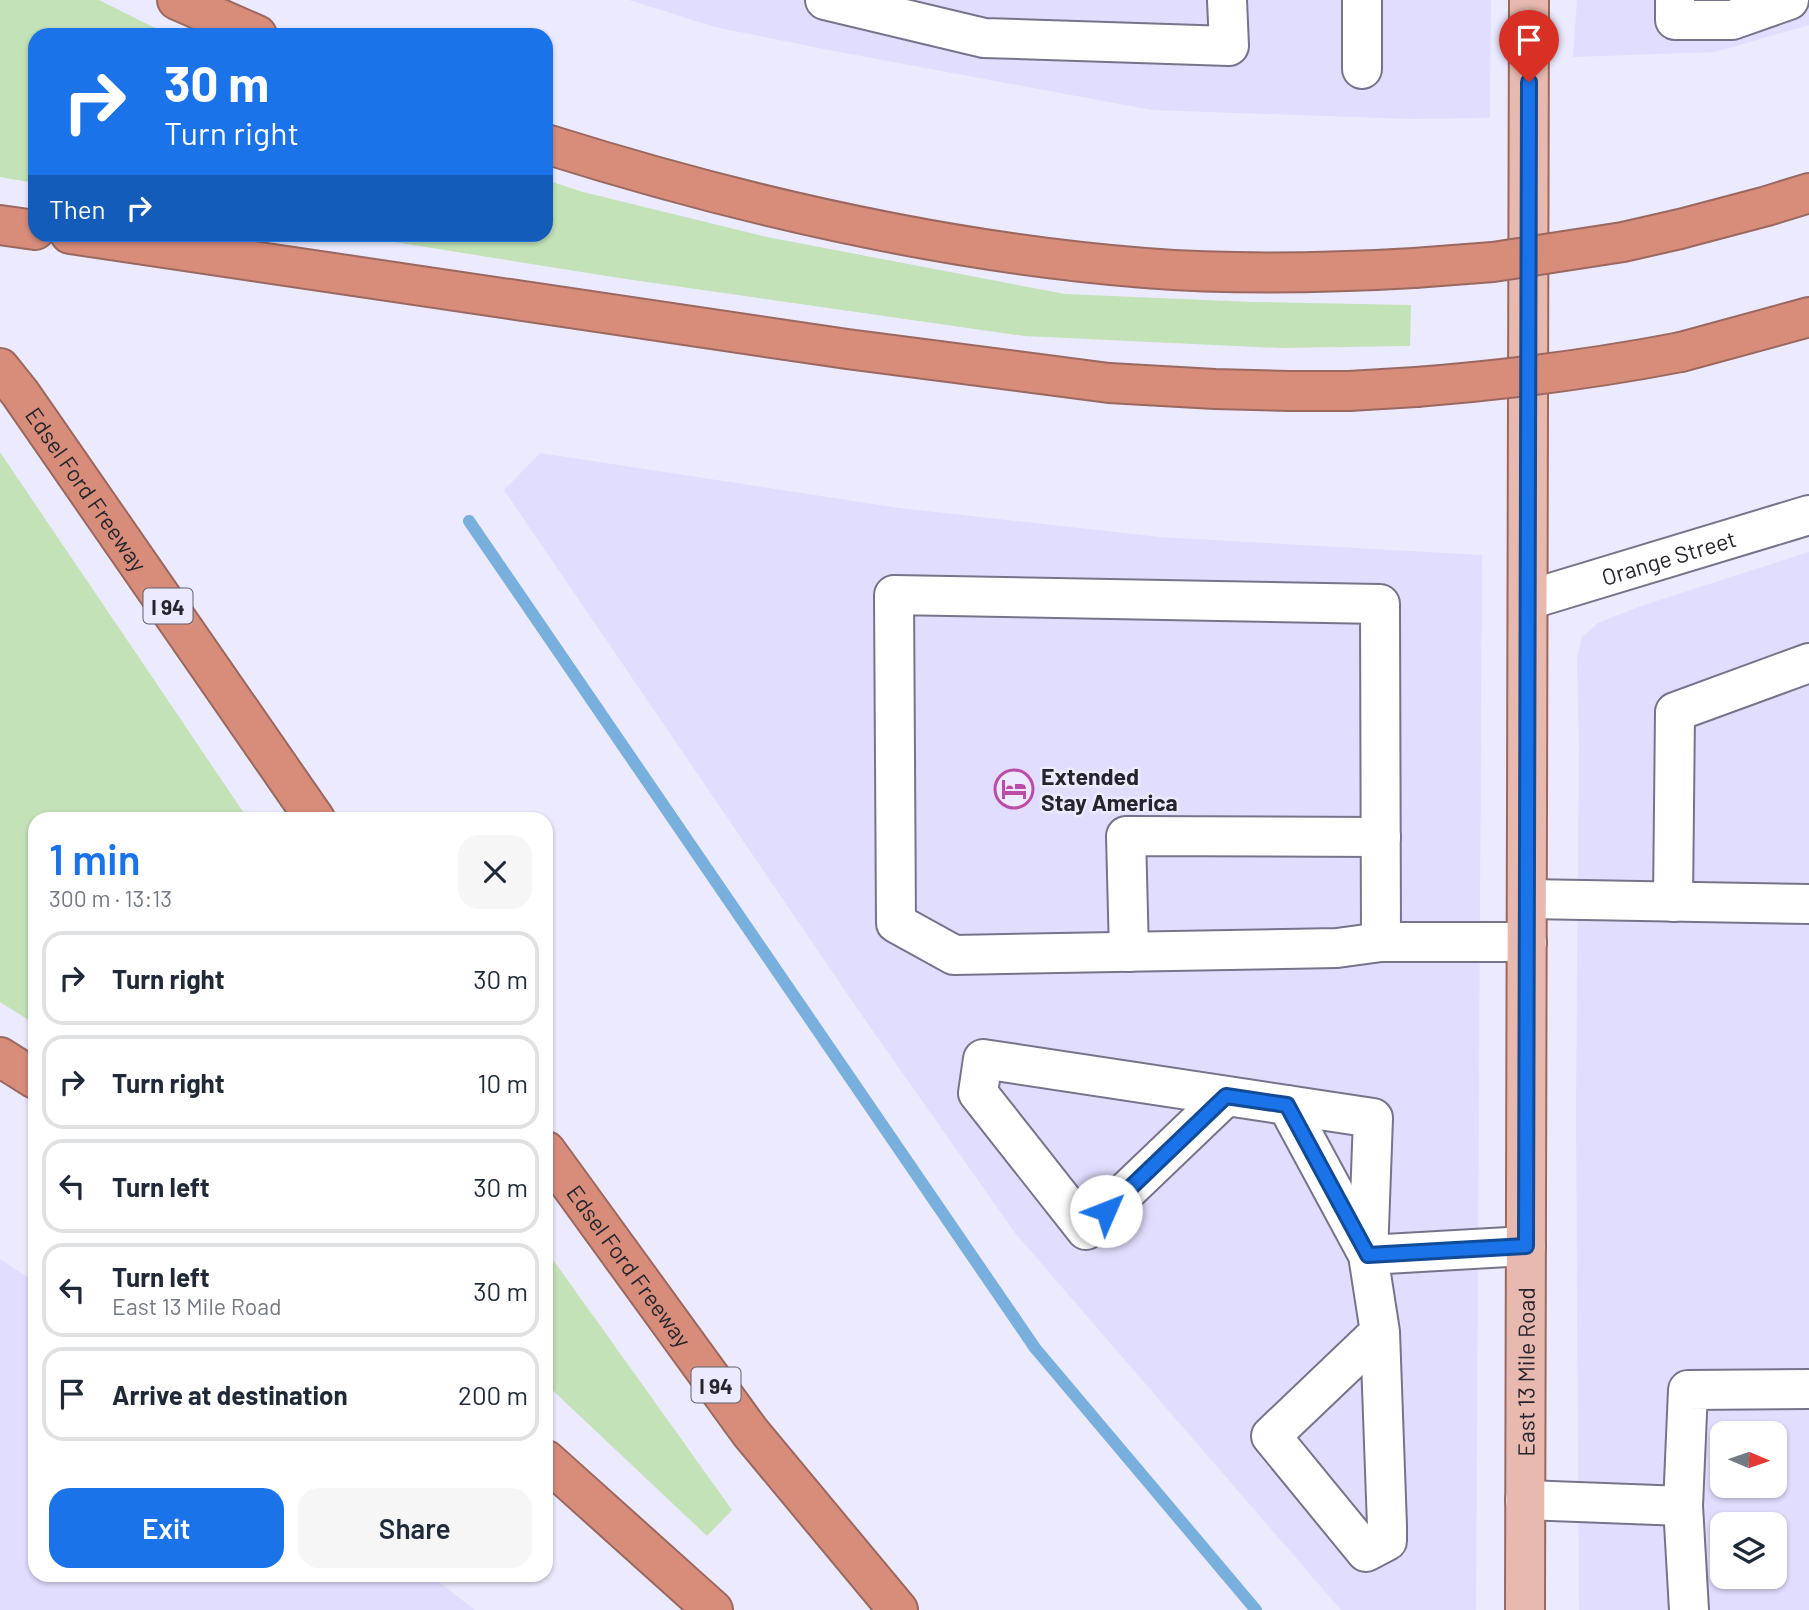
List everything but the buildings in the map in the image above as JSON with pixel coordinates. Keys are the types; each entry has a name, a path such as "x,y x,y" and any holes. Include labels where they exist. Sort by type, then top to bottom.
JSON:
{"highway":[{"path":"177,0 241,28"},
{"path":"553,146 787,211 987,249 1147,268 1284,273 1352,272 1493,262 1623,242 1767,206 1809,192"},
{"path":"0,225 28,229"},
{"path":"123,242 834,347 1109,383 1215,389 1349,391 1550,374 1681,352 1809,317"},
{"name":"Edsel Ford Freeway","path":"0,368 311,812"},
{"path":"0,1057 28,1075"},
{"name":"Edsel Ford Freeway","path":"553,1161 750,1432 898,1610"},
{"path":"553,1466 713,1610"}],"main road":[{"name":"East 13 Mile Road","path":"1525,1610 1529,0"}],"street":[{"path":"825,0 984,38 1229,46 1227,0"},
{"path":"1362,0 1362,69"},
{"path":"1675,0 1675,20 1732,20 1789,0"},
{"name":"Orange Street","path":"1528,600 1809,515"},
{"path":"1381,942 1380,604 894,595 896,923 954,955 1337,948 1381,942 1527,942"},
{"path":"1674,902 1675,712 1809,663"},
{"path":"1129,952 1126,836 1381,837"},
{"path":"1528,899 1809,904"},
{"path":"1226,1096 1086,1230 978,1093 983,1059 1373,1118 1368,1255 1380,1332 1387,1541 1366,1552 1271,1436 1380,1332"},
{"path":"1287,1105 1368,1255"},
{"path":"1368,1255 1526,1246"},
{"path":"1689,1610 1683,1506 1688,1390 1809,1389"},
{"path":"1525,1500 1683,1506"}],"shaded area":[{"path":"629,0 1491,0 1490,118 1411,119 1152,110 715,27"},
{"path":"1577,0 1809,0 1809,25 1715,52 1573,57"},
{"path":"540,453 899,508 1160,537 1482,555 1476,1610 1341,1610 1015,1233 861,1014 504,490"},
{"path":"1809,552 1809,1610 1579,1610 1577,658 1582,637 1598,623 1641,606"},
{"path":"0,1259 28,1277 28,1582 439,1582 475,1610 0,1610"}],"green space":[{"path":"0,0 99,0 155,28 28,28 28,182 0,177"},
{"path":"553,182 767,237 1065,294 1411,305 1410,346 1280,348 1024,336 619,278 395,242 553,242"},
{"path":"0,452 243,812 28,812 28,1020 0,1002"},
{"path":"553,1260 732,1510 707,1536 553,1391"}],"waterway":[{"path":"469,521 1035,1348 1256,1610"}],"place":[{"name":"Extended Stay America","path":"1014,789"}],"route":[{"path":"1106,1211 1226,1096 1287,1105 1368,1255 1526,1246 1529,82"}]}
